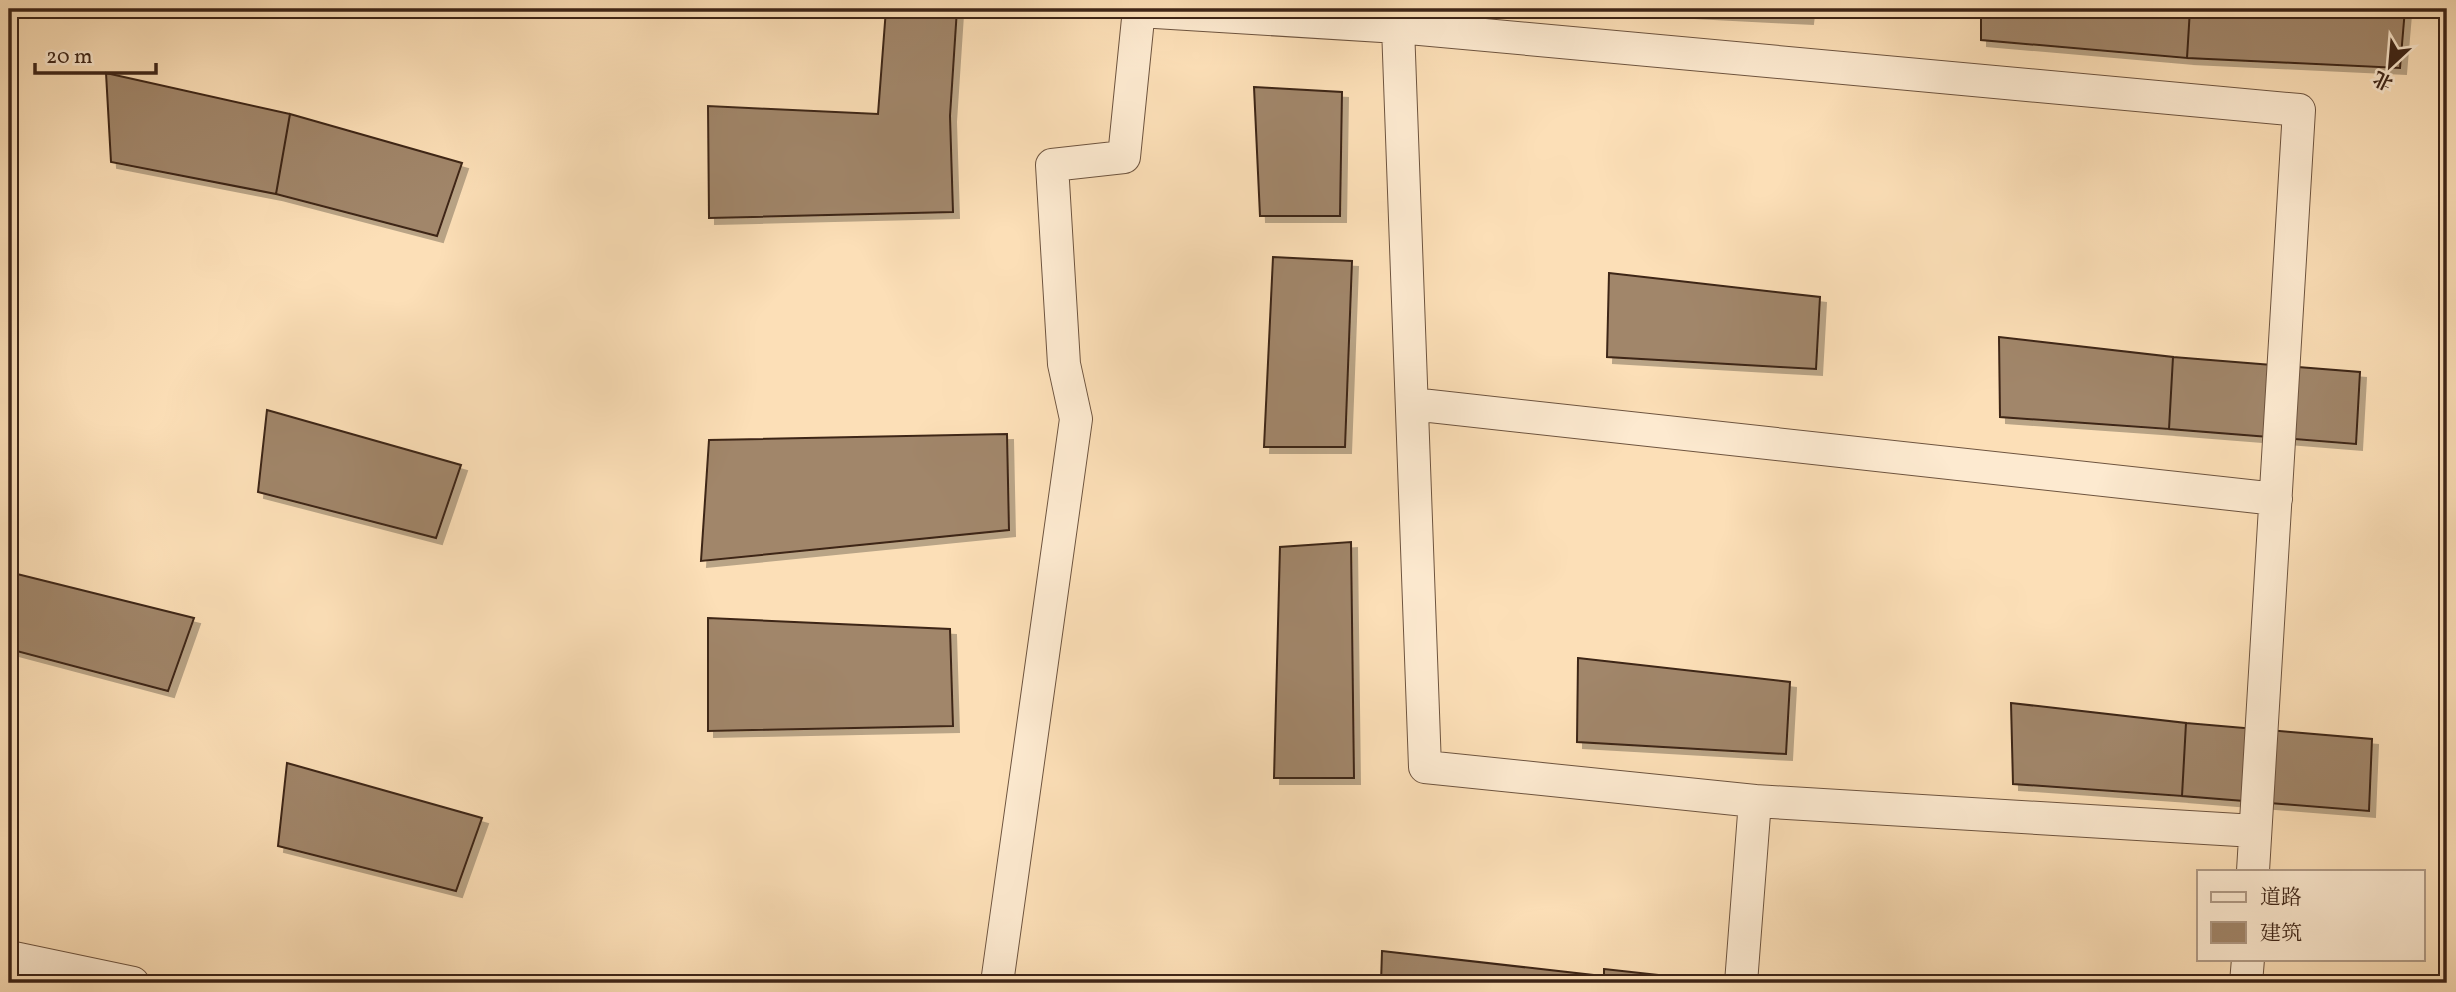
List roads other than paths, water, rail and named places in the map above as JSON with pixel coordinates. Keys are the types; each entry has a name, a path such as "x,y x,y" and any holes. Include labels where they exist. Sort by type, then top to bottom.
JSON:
{"street":[{"path":"997,983 1076,419 1064,364 1052,165 1124,157 1139,10 1398,27 2299,110 2253,870"},
{"path":"1398,27 1425,767 1755,801 2256,831"},
{"path":"1412,404 2276,499"},
{"path":"1741,983 1755,801"},
{"path":"9,957 133,983"},
{"path":"2246,983 2248,960"}]}
